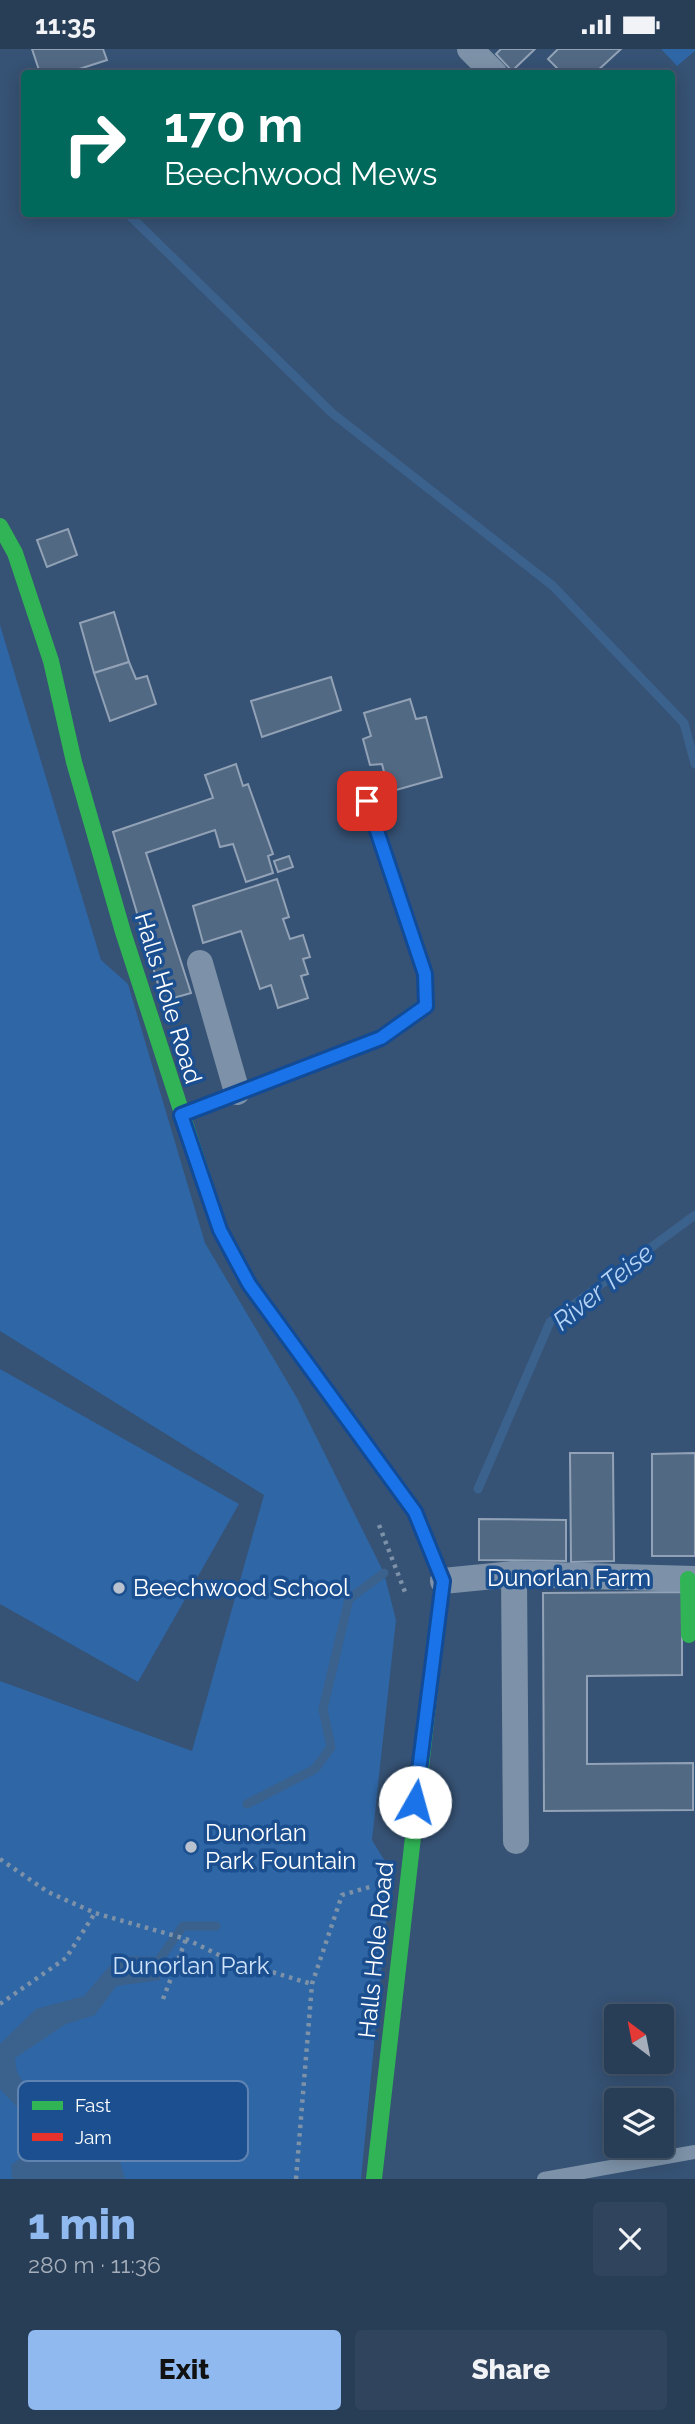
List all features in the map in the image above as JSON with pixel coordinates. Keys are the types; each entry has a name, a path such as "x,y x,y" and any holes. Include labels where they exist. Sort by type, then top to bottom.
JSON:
{"street":[{"path":"470,49 491,70"},
{"name":"Halls Hole Road","path":"0,526 15,553 51,660 82,788 181,1115 220,1230 249,1284 415,1512 443,1581 407,1873 374,2179"},
{"path":"181,1115 381,1038 426,1006 425,974 367,801"},
{"path":"200,963 237,1092"},
{"path":"514,1574 516,1841"},
{"name":"Dunorlan Farm","path":"443,1581 514,1574 691,1579"},
{"path":"689,1635 691,1579"}],"lane":[{"path":"544,2179 695,2152"}],"path":[{"path":"374,1512 406,1598"},
{"path":"0,1859 48,1892 95,1913 186,1939 225,1958 312,1984"},
{"path":"296,2179 312,1984 342,1895 407,1873"},
{"path":"0,2004 66,1958 95,1913"},
{"path":"163,1999 186,1939"}],"green space":[{"path":"661,49 695,49 695,51 677,66"},
{"name":"Dunorlan Park","path":"0,625 101,960 128,984 205,1243 297,1398 384,1573 396,1620 372,1840 391,1871 361,2179 0,2179 0,1681 192,1751 264,1495 0,1331"},
{"name":"Beechwood School","path":"0,1369 239,1504 138,1682 0,1604"}],"shaded area":[{"path":"118,1956 161,1957 160,1980 116,1986 95,2015 66,2024 15,2058 18,2074 23,2081 18,2081 18,2108 0,2089 0,2044 36,2009 84,1996"},
{"path":"18,2160 120,2161 125,2179 12,2179 11,2165"}],"building":[{"path":"32,49 103,49 107,60 76,70 39,70"},
{"path":"501,49 535,49 513,70 496,54"},
{"path":"558,49 621,49 598,70 559,70 548,59"},
{"path":"68,529 77,555 47,567 37,540"},
{"path":"114,612 129,662 94,673 80,623"},
{"path":"129,662 136,679 147,676 156,704 110,721 94,673"},
{"path":"331,677 341,710 262,737 251,701"},
{"path":"410,699 416,719 426,717 442,777 389,792 382,764 370,765 363,739 371,736 364,713"},
{"path":"236,764 243,786 248,784 273,854 268,856 273,873 246,882 233,844 220,847 215,830 146,853 191,993 163,1001 113,832 213,798 205,775"},
{"path":"289,856 293,867 278,872 274,861"},
{"path":"277,879 289,917 283,919 290,939 303,935 310,957 303,959 308,974 301,976 308,998 278,1008 271,985 260,989 241,931 203,943 193,906"},
{"path":"570,1453 613,1453 614,1561 571,1562"},
{"path":"695,1453 695,1556 652,1556 652,1454"},
{"path":"479,1519 566,1520 566,1561 479,1560"},
{"path":"682,1592 682,1675 587,1676 587,1764 693,1763 693,1810 544,1811 543,1593"}],"waterway":[{"path":"131,217 332,413 553,586 684,723 695,764"},
{"name":"River Teise","path":"478,1489 550,1322 695,1215"},
{"path":"247,1804 315,1769 331,1747 323,1709 349,1599 384,1573"},
{"path":"161,1957 183,1926 216,1926"}],"traffic: fast":[{"path":"0,526 15,553 51,661 74,762 123,932 220,1230 249,1284 353,1427"},
{"path":"181,1115 381,1038 426,1005 425,974 367,801"},
{"path":"688,1579 689,1635"},
{"path":"374,2179 438,1618"}],"traffic: jam":[{"path":"353,1427 415,1512 443,1581 438,1618"}],"place":[{"name":"Beechwood School","path":"119,1588"},
{"name":"Dunorlan Park Fountain","path":"191,1847"}],"route":[{"path":"367,801 425,974 426,1006 381,1038 181,1115 220,1230 249,1284 415,1512 443,1581 415,1802"}]}
